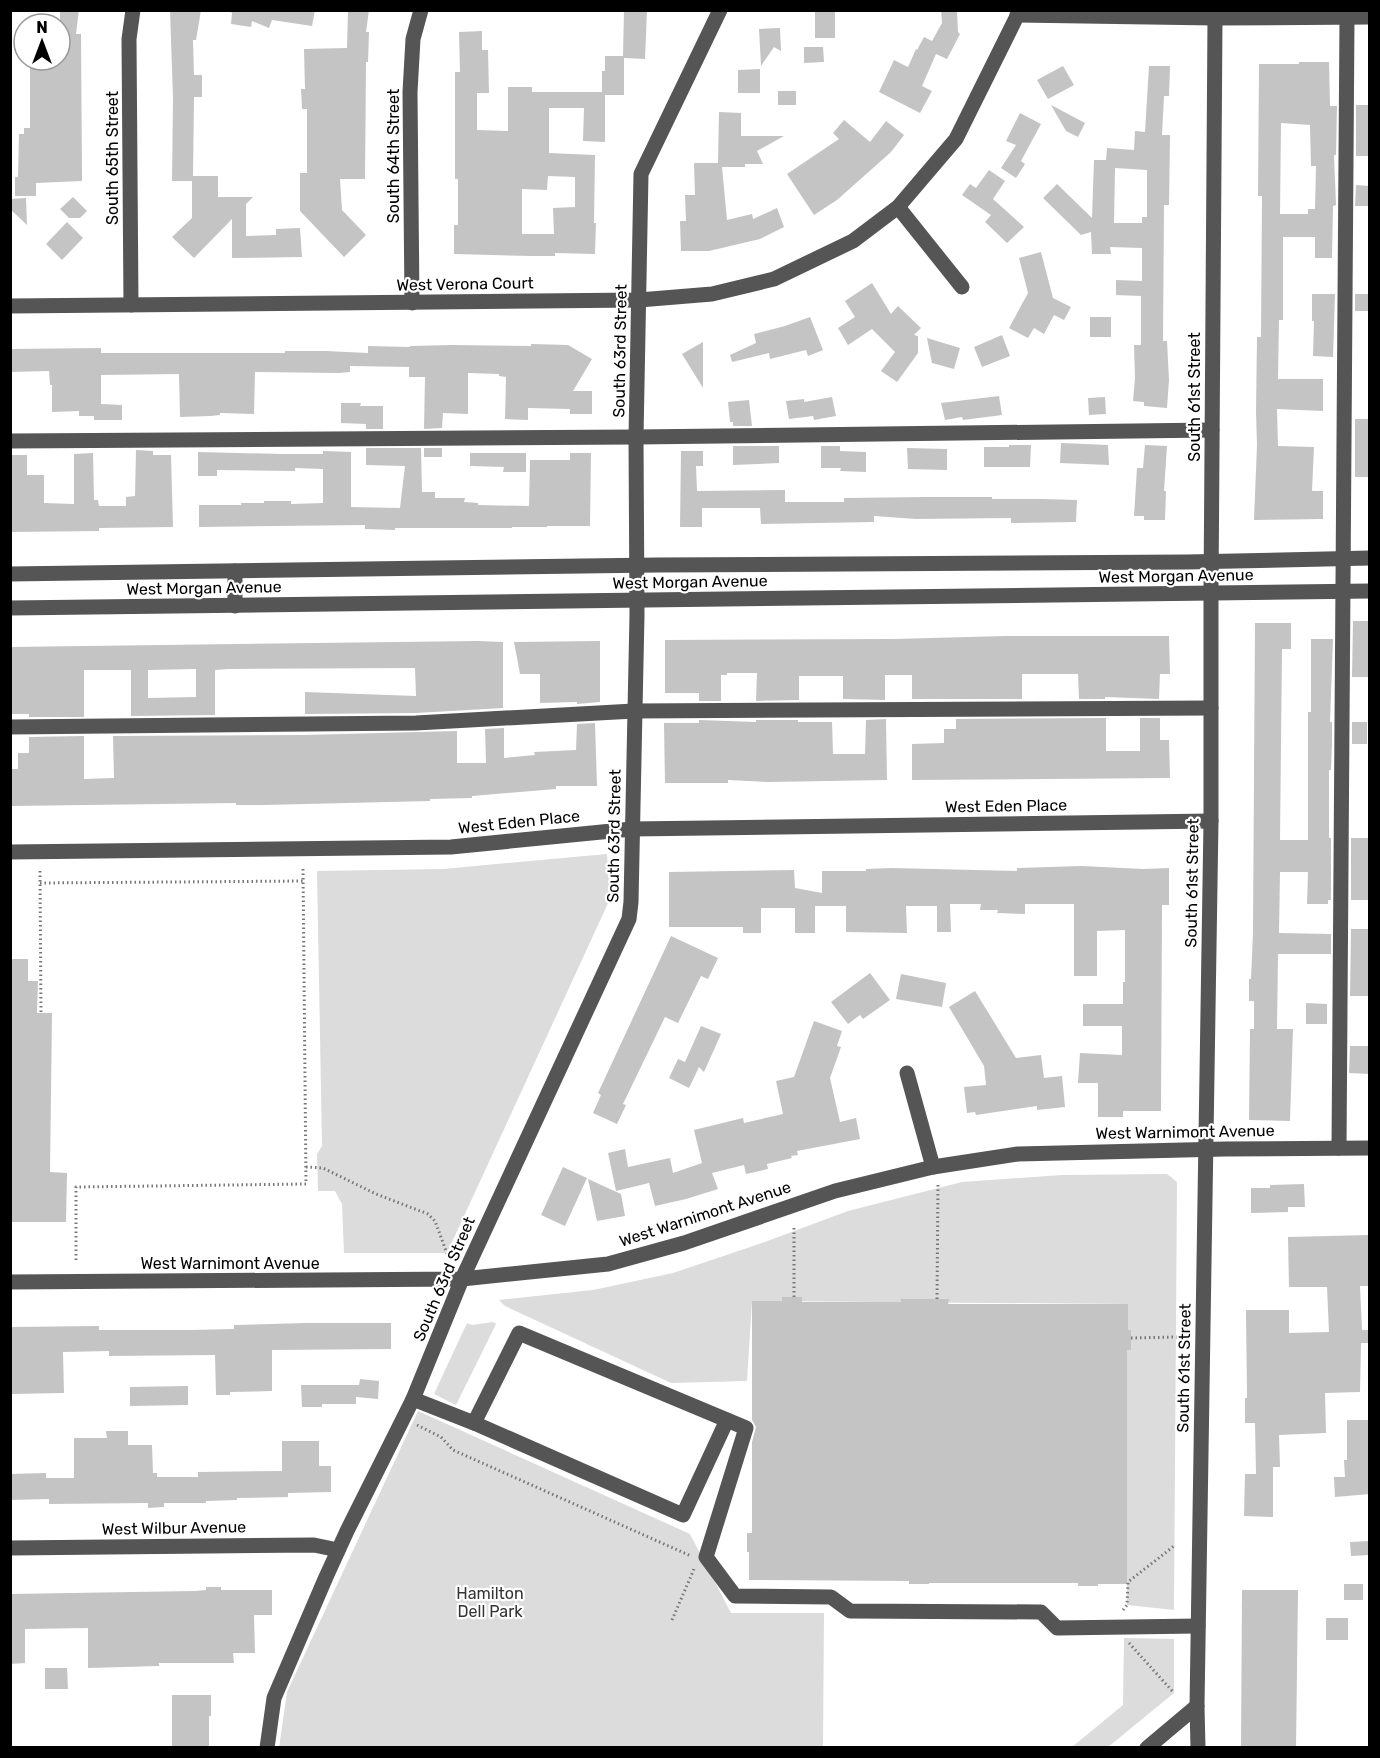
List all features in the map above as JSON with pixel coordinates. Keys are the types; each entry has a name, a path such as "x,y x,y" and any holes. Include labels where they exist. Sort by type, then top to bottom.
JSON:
{"street":[{"name":"South 65th Street","path":"131,305 129,39 133,10"},
{"name":"South 64th Street","path":"412,303 410,92 413,39 421,10"},
{"name":"South 63rd Street","path":"267,1748 274,1698 338,1550 413,1398 462,1279 629,919 632,902 637,601 636,437 642,174 720,10"},
{"name":"West Verona Court","path":"10,306 639,300 711,294 774,279 853,241 898,207 956,139 1019,13"},
{"path":"1019,13 1215,18 1331,14 1370,17"},
{"path":"1339,1148 1347,17"},
{"name":"South 61st Street","path":"1198,1748 1211,821 1210,594 1215,18"},
{"path":"898,207 963,287"},
{"path":"10,441 1212,430"},
{"name":"West Morgan Avenue","path":"10,574 636,565 1211,562 1370,558"},
{"path":"235,571 235,606"},
{"name":"West Morgan Avenue","path":"10,608 1370,591"},
{"path":"10,727 416,723 634,711 1210,708"},
{"name":"West Eden Place","path":"10,852 452,847 632,829 1211,821"},
{"path":"907,1073 933,1167"},
{"name":"West Warnimont Avenue","path":"10,1282 462,1279 608,1264 684,1244 835,1191 933,1167 1018,1154 1205,1149 1370,1148"},
{"path":"474,1423 519,1333 746,1428 706,1557 735,1596 831,1597 850,1611 1041,1612 1057,1628 1198,1626"},
{"path":"413,1398 683,1515 727,1420"},
{"name":"West Wilbur Avenue","path":"10,1548 315,1545 338,1550"},
{"path":"1147,1748 1197,1706"}],"path":[{"path":"76,1260 76,1188 306,1184 303,868"},
{"path":"40,870 41,1013"},
{"path":"40,883 304,881"},
{"path":"306,1167 323,1168 360,1187 428,1214 435,1221 449,1259"},
{"path":"937,1299 938,1185"},
{"path":"794,1228 794,1297"},
{"path":"1131,1338 1178,1337"},
{"path":"417,1425 441,1437 453,1450 698,1559"},
{"path":"1123,1610 1127,1605 1128,1582 1174,1546"},
{"path":"672,1620 695,1565"},
{"path":"1124,1638 1174,1693"}],"green space":[{"path":"607,854 610,899 447,1253 344,1253 342,1204 335,1191 318,1191 317,1154 322,1146 317,871 443,869"},
{"path":"1167,1174 1177,1182 1174,1610 1127,1605 1127,1304 752,1301 747,1381 671,1383 505,1306 499,1300 593,1290 673,1273 848,1211 962,1182 1062,1175"},
{"path":"493,1322 496,1324 456,1405 434,1394 467,1323 472,1325"},
{"name":"Hamilton Dell Park","path":"418,1411 690,1534 731,1613 824,1613 823,1747 279,1748 287,1692"},
{"path":"1124,1638 1174,1639 1174,1693 1108,1747 1072,1747 1123,1705"}],"building":[{"path":"60,10 79,10 76,34 81,34 82,181 36,183 36,196 15,196 19,134 24,134 24,128 30,128 30,72 72,72 72,12 60,12"},
{"path":"170,10 201,10 196,40 193,40 194,75 202,75 202,97 194,97 193,176 218,176 218,197 253,197 246,204 246,236 276,235 276,229 300,228 302,257 232,258 232,219 194,258 172,237 192,218 192,181 172,181 173,98"},
{"path":"228,10 315,10 312,26 272,20 269,28 252,21 251,27 231,24 232,13"},
{"path":"348,10 369,10 366,32 369,32 368,62 366,62 365,179 340,179 342,210 366,235 344,257 300,211 300,173 307,173 307,109 302,109 301,89 305,89 304,49 347,48"},
{"path":"624,10 647,10 645,59 624,58 624,95 605,95 605,142 583,141 584,108 549,108 549,153 595,155 595,254 555,253 555,256 532,256 454,254 454,225 458,225 458,179 455,179 455,72 460,72 459,32 482,31 482,50 488,50 489,93 477,93 477,130 508,131 508,87 532,87 532,92 602,92 605,56 623,56","holes":["548,176 575,177 575,207 553,208 554,234 522,234 522,189 547,190"]},
{"path":"815,10 835,10 835,38 815,38"},
{"path":"941,10 957,10 960,34 947,59 936,54 922,86 932,91 920,113 879,92 894,60 908,67 924,37 932,41 942,23"},
{"path":"780,28 781,51 774,47 761,66 759,29"},
{"path":"804,47 823,47 824,62 804,63"},
{"path":"1299,62 1329,62 1330,106 1337,106 1336,155 1334,155 1336,205 1333,206 1332,258 1315,258 1315,237 1283,237 1283,320 1279,320 1278,379 1323,379 1323,411 1277,409 1278,446 1314,447 1312,491 1323,491 1323,519 1254,520 1257,337 1261,337 1262,196 1258,196 1259,64 1299,64","holes":["1281,123 1310,125 1311,166 1316,166 1315,209 1308,209 1308,214 1280,214"]},
{"path":"1063,66 1074,85 1048,99 1037,80"},
{"path":"1149,66 1170,66 1169,96 1164,96 1162,135 1170,135 1169,205 1164,205 1163,341 1167,341 1169,380 1167,408 1144,406 1144,402 1133,401 1134,345 1141,345 1141,296 1116,295 1116,280 1142,281 1142,248 1110,247 1111,254 1092,254 1091,232 1081,235 1043,198 1057,184 1092,218 1094,160 1106,160 1107,148 1134,150 1135,131 1145,132","holes":["1115,168 1147,170 1147,217 1142,217 1142,223 1114,223"]},
{"path":"760,69 760,93 738,93 738,70"},
{"path":"778,91 796,91 796,105 778,105"},
{"path":"1051,105 1085,123 1078,137 1066,131"},
{"path":"1356,105 1370,105 1370,156 1356,156"},
{"path":"719,112 741,113 741,136 784,136 757,151 763,164 722,167 727,220 752,214 753,219 777,208 784,227 760,239 709,251 681,251 680,221 686,221 685,195 695,195 694,163 718,163"},
{"path":"1020,113 1041,124 1021,161 1025,164 1016,178 1001,168 1016,145 1006,141"},
{"path":"844,120 870,142 886,121 904,135 891,152 837,200 814,215 787,174 839,139 833,133"},
{"path":"989,170 1005,181 993,199 1024,227 1007,243 985,222 991,215 962,195 970,184 976,188"},
{"path":"1356,185 1370,186 1370,206 1355,206"},
{"path":"73,197 87,211 80,218 69,218 60,209"},
{"path":"26,198 27,225 10,209 10,199"},
{"path":"67,222 83,238 62,260 46,244"},
{"path":"1041,252 1053,298 1071,307 1064,320 1054,315 1044,334 1034,328 1028,338 1009,328 1028,293 1019,258"},
{"path":"872,283 891,314 898,306 921,328 914,335 918,336 918,353 897,382 881,371 895,352 872,329 848,345 838,328 855,317 845,301"},
{"path":"1312,294 1335,294 1333,357 1313,356"},
{"path":"1355,294 1370,294 1370,311 1355,311"},
{"path":"810,317 823,350 808,356 806,350 770,359 769,353 732,362 730,355 756,343 754,334"},
{"path":"1090,317 1111,317 1111,337 1090,337"},
{"path":"1002,335 1010,356 982,367 974,347"},
{"path":"927,338 960,348 954,369 932,363"},
{"path":"703,342 703,388 682,354"},
{"path":"531,344 568,345 592,359 573,391 592,391 592,414 570,414 570,409 528,408 528,420 505,419 506,377 499,376 499,374 468,373 468,414 443,413 442,428 424,429 425,377 409,377 409,367 350,366 350,372 339,373 255,372 254,414 220,413 220,415 211,416 180,417 179,374 101,375 101,404 122,405 122,420 94,420 94,416 79,416 79,411 52,412 52,385 50,385 49,371 10,372 10,349 101,348 101,353 326,351 368,353 368,346 531,346"},
{"path":"999,396 1002,415 945,420 941,403"},
{"path":"832,397 836,416 814,420 813,416 789,419 786,401 804,399 804,402"},
{"path":"1105,397 1106,414 1089,415 1088,398"},
{"path":"749,400 752,426 733,426 733,422 730,422 728,402"},
{"path":"341,403 383,406 383,429 366,429 366,424 341,423"},
{"path":"1355,419 1370,419 1370,477 1355,477"},
{"path":"1061,443 1108,445 1109,465 1060,463"},
{"path":"1009,445 1031,445 1030,467 984,467 984,447 1009,447"},
{"path":"1145,445 1167,446 1165,520 1144,520 1144,516 1134,516 1137,468 1143,468"},
{"path":"733,446 779,446 779,463 733,465"},
{"path":"821,446 840,446 840,451 866,452 866,472 821,468"},
{"path":"366,448 421,448 422,492 435,492 435,498 465,498 464,502 478,503 478,505 529,506 530,460 570,460 570,453 591,453 590,526 395,528 395,530 365,529 365,525 199,527 199,505 241,505 241,503 264,503 264,501 291,501 291,504 323,503 323,469 217,470 217,476 198,476 198,452 323,454 323,451 351,452 351,507 400,508 405,466 366,465"},
{"path":"424,448 442,448 442,457 424,457"},
{"path":"907,448 947,449 947,470 908,469"},
{"path":"136,450 153,451 153,455 171,455 173,527 10,532 10,455 27,455 27,475 44,475 44,503 74,504 74,454 93,453 94,500 98,500 99,506 126,506 126,497 135,496"},
{"path":"681,451 703,451 703,466 696,466 697,491 785,490 785,502 844,502 844,498 927,497 1077,500 1076,522 1011,523 1011,518 916,519 874,516 874,522 761,524 760,508 702,508 702,527 680,527"},
{"path":"470,453 526,453 526,472 503,472 504,467 470,466"},
{"path":"1353,621 1370,621 1370,677 1352,677"},
{"path":"1255,623 1291,623 1291,649 1282,649 1280,840 1308,840 1308,712 1311,712 1311,639 1333,639 1330,722 1332,722 1332,744 1331,770 1329,770 1331,900 1328,900 1328,904 1307,904 1308,872 1280,872 1279,933 1331,934 1331,954 1278,954 1277,1029 1293,1029 1290,1121 1249,1120 1250,1029 1254,1029 1254,1001 1249,1001 1249,979 1251,979 1253,932"},
{"path":"1169,636 1170,674 1160,674 1159,699 1105,697 1105,699 1079,699 1078,674 1022,674 1022,699 912,699 912,675 885,675 885,700 843,699 843,676 799,676 799,700 756,701 757,673 721,675 721,701 699,701 699,693 665,693 665,640"},
{"path":"600,641 600,702 540,703 540,674 520,674 514,642"},
{"path":"503,642 503,708 416,713 305,714 305,692 416,696 415,668 229,669 215,670 215,715 131,716 131,670 84,670 84,717 29,717 29,714 10,714 10,647","holes":["196,669 196,697 148,698 148,670"]},
{"path":"1106,718 1106,751 1140,751 1140,718 1160,718 1160,740 1169,740 1170,778 912,780 912,744 944,743 944,729 956,729 956,719"},
{"path":"886,719 887,780 768,782 728,780 728,783 665,783 664,723 699,723 699,720 832,722 833,754 865,754 866,720"},
{"path":"1352,722 1367,722 1367,744 1352,744"},
{"path":"595,723 597,786 556,786 556,789 472,796 472,798 430,799 430,801 263,805 236,805 236,803 10,806 10,769 18,769 18,753 29,753 29,737 84,736 84,779 114,778 113,736 457,731 457,763 486,763 485,729 504,728 504,758 535,755 534,752 576,750 577,724"},
{"path":"1351,838 1370,838 1370,900 1351,900"},
{"path":"1082,866 1169,868 1169,905 1162,905 1161,1111 1123,1111 1123,1117 1098,1117 1098,1083 1078,1083 1080,1053 1122,1055 1122,1026 1083,1026 1083,1004 1123,1004 1125,930 1097,931 1097,976 1074,976 1074,904 1025,904 1025,914 980,910 981,904 950,904 951,932 937,932 937,906 906,906 907,933 846,932 846,906 815,906 815,933 795,933 795,908 761,908 761,933 743,933 743,927 669,927 669,872 794,870 795,888 822,893 822,871 866,871 866,869 892,868 1017,871 1017,868"},
{"path":"1351,929 1369,929 1369,996 1350,996"},
{"path":"671,936 718,958 708,979 701,976 678,1023 665,1017 623,1104 626,1105 617,1124 593,1113 601,1095 598,1093"},
{"path":"10,959 28,959 28,981 38,981 37,1013 52,1013 50,1172 67,1173 66,1222 10,1222"},
{"path":"870,973 890,1000 863,1019 860,1015 848,1024 831,1002"},
{"path":"901,974 946,983 942,1007 896,999"},
{"path":"975,991 1016,1058 1041,1055 1044,1078 1062,1076 1065,1107 1037,1110 1037,1106 976,1115 975,1112 967,1113 964,1087 986,1085 984,1066 949,1007"},
{"path":"1306,1003 1327,1004 1327,1024 1306,1024"},
{"path":"814,1021 842,1031 837,1046 841,1047 830,1078 840,1122 856,1118 860,1139 797,1151 798,1155 791,1156 792,1158 767,1164 768,1169 746,1174 744,1165 712,1173 718,1189 655,1206 649,1183 616,1191 608,1153 625,1149 628,1167 670,1158 673,1173 702,1163 694,1130 743,1118 744,1123 783,1114 776,1081 794,1077"},
{"path":"701,1026 721,1034 704,1072 699,1067 689,1088 669,1078 678,1059 685,1062"},
{"path":"1350,1046 1370,1046 1370,1074 1349,1073"},
{"path":"563,1167 587,1178 565,1226 541,1215"},
{"path":"588,1179 621,1194 625,1216 597,1221"},
{"path":"1304,1184 1305,1207 1288,1207 1288,1212 1251,1213 1251,1188"},
{"path":"1370,1235 1370,1286 1360,1286 1362,1330 1370,1330 1370,1343 1361,1343 1360,1392 1325,1393 1326,1433 1279,1435 1280,1467 1273,1467 1273,1517 1244,1516 1245,1474 1256,1474 1255,1423 1245,1423 1246,1310 1289,1310 1289,1333 1329,1332 1327,1287 1289,1287 1288,1237"},
{"path":"782,1297 802,1297 802,1302 901,1302 901,1299 949,1299 948,1304 1128,1304 1131,1350 1127,1350 1127,1584 1078,1586 1078,1583 909,1584 909,1581 749,1580 747,1533 752,1533 752,1442 756,1427 752,1420 752,1301 782,1301"},
{"path":"391,1323 391,1349 272,1350 272,1391 230,1392 230,1395 216,1395 215,1355 109,1356 109,1351 63,1352 64,1393 10,1394 10,1327 99,1326 99,1330 191,1330 234,1329 234,1325"},
{"path":"360,1379 379,1381 378,1399 356,1397 356,1404 322,1404 322,1407 302,1407 301,1385 359,1385"},
{"path":"188,1386 188,1405 130,1406 130,1387"},
{"path":"1347,1420 1368,1420 1370,1494 1335,1497 1334,1477 1345,1477"},
{"path":"106,1431 128,1431 128,1445 152,1445 153,1473 157,1473 157,1477 198,1477 198,1472 282,1471 282,1441 319,1441 319,1466 331,1466 331,1492 288,1493 288,1497 237,1498 237,1500 206,1501 206,1503 164,1503 164,1507 148,1508 148,1503 49,1504 49,1499 10,1500 10,1474 46,1473 46,1478 74,1478 74,1438 107,1438"},
{"path":"1370,1541 1370,1555 1351,1556 1350,1542"},
{"path":"1344,1584 1363,1584 1363,1600 1344,1600"},
{"path":"206,1587 221,1587 221,1590 272,1590 272,1615 254,1615 255,1653 233,1653 234,1663 159,1663 159,1666 88,1668 88,1628 25,1629 25,1663 10,1664 10,1594 195,1591 206,1590"},
{"path":"1242,1590 1298,1590 1296,1748 1241,1748"},
{"path":"1326,1618 1348,1618 1348,1640 1326,1640"},
{"path":"45,1668 67,1668 68,1689 45,1689"},
{"path":"172,1695 211,1695 209,1747 172,1747"}]}
